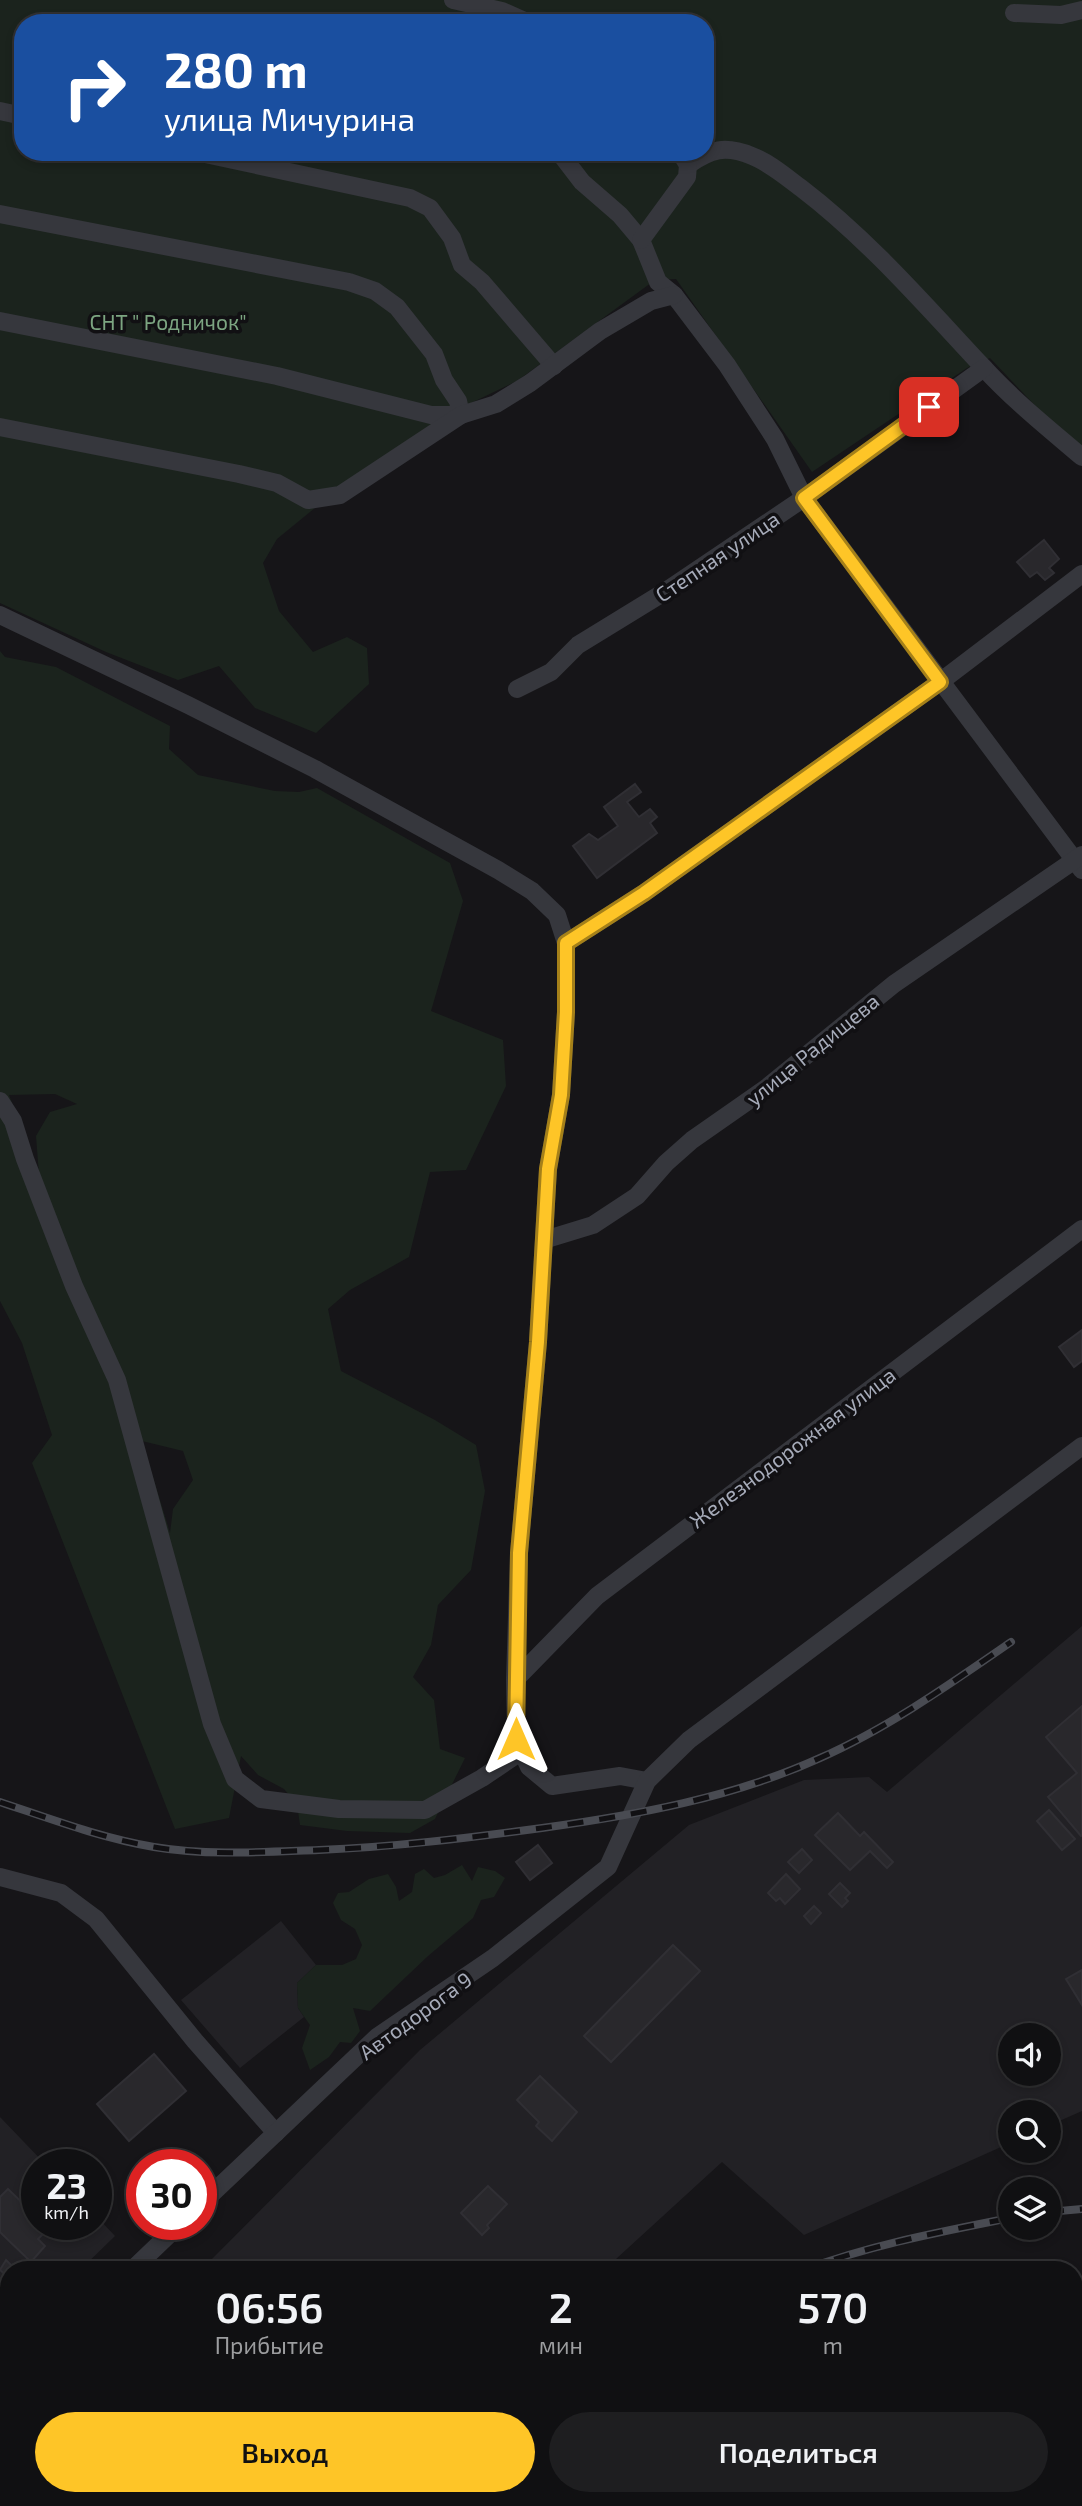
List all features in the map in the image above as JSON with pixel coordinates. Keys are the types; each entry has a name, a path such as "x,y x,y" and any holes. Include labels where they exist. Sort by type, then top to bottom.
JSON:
{"street":[{"path":"453,0 509,14"},
{"path":"1014,13 1061,15 1082,10"},
{"path":"714,151 727,150 753,156 822,204 868,246 1028,411 1082,457"},
{"path":"238,161 410,198 430,208 452,238 462,265 482,282 554,366"},
{"path":"566,161 582,182 620,215 641,240 658,282 674,295 727,365 775,439 804,498 940,682 1080,862"},
{"path":"641,240 687,177 684,161"},
{"path":"0,214 349,282 375,291 397,307 434,354 444,380 458,401 461,415"},
{"path":"0,427 239,474 277,484 308,500 340,495 461,415 496,404 554,366 600,331 651,301 674,295"},
{"path":"0,321 277,376 431,415 461,415"},
{"name":"Степная улица","path":"517,689 551,672 578,645 666,591 804,498 984,368"},
{"path":"566,943 644,893 940,682 1082,574"},
{"path":"0,615 81,652 315,769 498,870 532,891 557,915 566,943 566,1012 561,1095 548,1169 519,1553 515,1680 516,1739 529,1767 552,1786 620,1776 647,1782 689,1740 1082,1446"},
{"name":"улица Радищева","path":"544,1240 593,1225 637,1196 666,1163 692,1140 765,1089 894,984 1080,862"},
{"path":"0,1101 13,1121 74,1286 117,1380 212,1724 235,1779 261,1799 339,1809 425,1810 522,1752"},
{"name":"Железнодорожная улица","path":"515,1680 597,1596 1082,1229"},
{"name":"Автодорога 9","path":"217,2189 377,2038 493,1958 608,1867 647,1782"},
{"path":"0,1877 61,1894 96,1919 195,2041 276,2133"},
{"path":"141,2261 163,2240"}],"shaded area":[{"path":"1082,1626 1082,2111 1061,2120 1061,2100 998,2100 998,2148 804,2235 722,2162 614,2261 210,2261 420,2050 689,1825 804,1780 869,1777 887,1792"},
{"path":"281,1921 316,1965 297,1983 298,2008 304,2017 240,2068 181,2000"},
{"path":"0,2117 31,2149 21,2149 21,2240 111,2240 89,2261 0,2261"}],"green space":[{"name":"СНТ \" Родничок\"","path":"0,0 1082,0 1082,455 990,358 967,368 812,472 676,279 655,280 517,381 469,404 343,485 277,539 263,563 279,611 313,652 347,637 367,648 369,684 316,733 255,708 219,666 178,680 106,652 0,603"},
{"path":"0,651 5,657 56,667 170,726 169,749 198,775 275,791 299,792 317,788 450,863 463,901 431,1011 503,1040 506,1086 466,1170 430,1172 409,1257 350,1290 328,1309 341,1371 435,1420 476,1445 485,1491 471,1570 438,1605 431,1645 413,1677 434,1700 440,1749 465,1758 435,1819 410,1833 347,1831 300,1825 297,1804 284,1789 258,1775 241,1756 229,1818 175,1829 32,1463 52,1435 22,1343 0,1301","holes":["55,1094 77,1104 50,1112 36,1136 39,1175 9,1095","142,1441 183,1451 193,1480 173,1509 170,1533"]},
{"path":"462,1865 472,1881 478,1867 495,1871 505,1878 494,1897 481,1900 473,1918 370,2011 353,2008 360,2031 351,2043 340,2042 329,2057 310,2070 302,2048 310,2025 298,2008 297,1983 316,1965 342,1965 356,1959 362,1945 355,1929 341,1920 333,1903 338,1893 349,1892 369,1879 388,1874 396,1887 399,1901 412,1892 415,1874 424,1869 434,1878"}],"building":[{"path":"1044,540 1059,559 1049,568 1054,573 1045,580 1037,572 1030,577 1017,562"},
{"path":"635,784 641,792 627,802 639,817 650,809 657,817 650,823 657,833 597,878 573,846 589,834 598,840 618,826 604,807"},
{"path":"1082,1330 1082,1361 1074,1367 1059,1347"},
{"path":"1082,1706 1081,1836 1048,1797 1077,1773 1046,1737"},
{"path":"1049,1810 1075,1839 1062,1850 1037,1821"},
{"path":"838,1813 860,1836 864,1832 893,1862 887,1868 870,1851 850,1870 815,1835"},
{"path":"538,1845 552,1863 530,1880 516,1862"},
{"path":"802,1849 812,1860 799,1873 788,1862"},
{"path":"786,1874 800,1889 785,1904 780,1898 776,1901 768,1893"},
{"path":"840,1883 850,1893 845,1898 848,1901 842,1907 829,1894"},
{"path":"814,1906 821,1913 811,1924 804,1916"},
{"path":"673,1945 700,1971 611,2062 584,2036"},
{"path":"1082,1970 1082,2005 1066,1979"},
{"path":"154,2054 186,2091 129,2141 97,2104"},
{"path":"540,2076 577,2112 552,2141 536,2126 539,2122 517,2100"},
{"path":"488,2186 507,2204 487,2225 489,2228 482,2235 461,2213"},
{"path":"8,2189 21,2202 21,2240 39,2240 45,2246 30,2261 0,2232 0,2197"}],"railway":[{"path":"0,1802 115,1839 174,1850 215,1852 375,1847 577,1823 683,1803 787,1772 845,1746 894,1719 1011,1642"},
{"path":"1061,2211 1082,2209"},
{"path":"829,2261 880,2246 998,2220"}],"route":[{"path":"516,1739 519,1553 538,1342 548,1169 561,1095 566,1012 566,943 644,893 940,682 804,498 929,407"}]}
